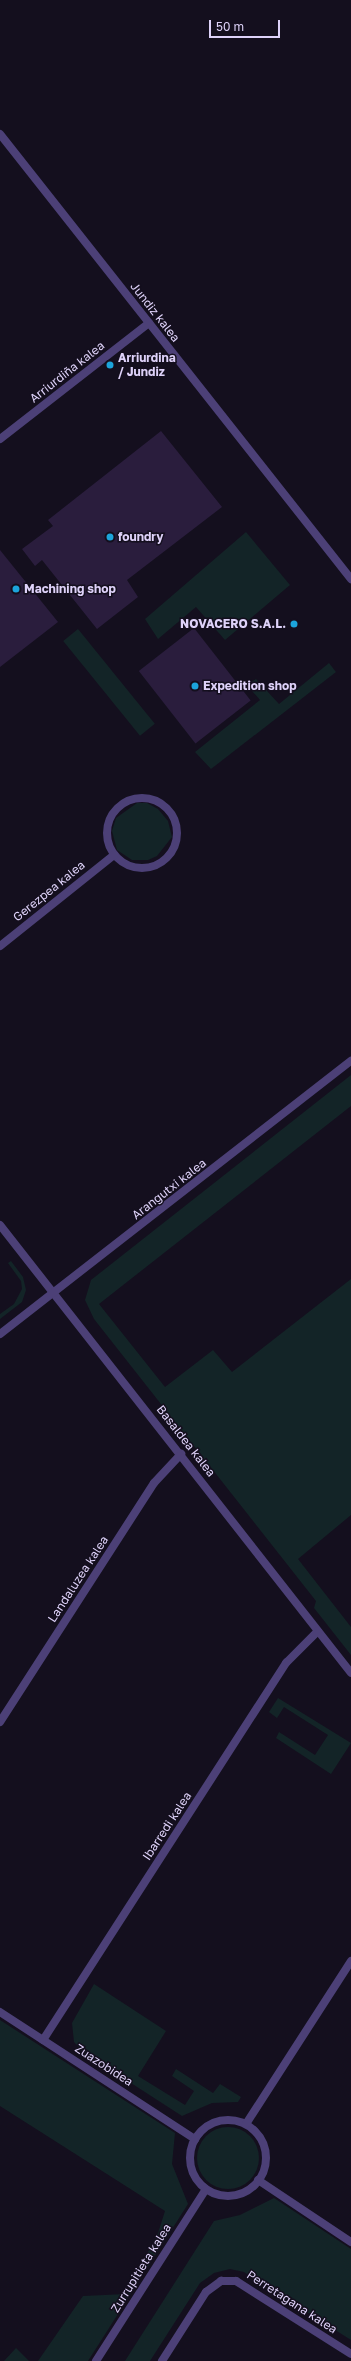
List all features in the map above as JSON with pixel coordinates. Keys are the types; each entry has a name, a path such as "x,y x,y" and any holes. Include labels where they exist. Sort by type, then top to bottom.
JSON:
{"street":[{"name":"Jundiz kalea","path":"0,134 351,579"},
{"name":"Arriurdiña kalea","path":"0,439 149,323"},
{"path":"141,798 165,806 177,829 170,854 161,863 136,868 123,863 114,855 106,830 110,818 117,807 141,798"},
{"name":"Gerezpea kalea","path":"0,946 114,855"},
{"name":"Arangutxi kalea","path":"0,1334 54,1294 351,1061"},
{"name":"Basaldea kalea","path":"0,1225 181,1454 351,1673"},
{"name":"Landaluzea kalea","path":"0,1722 154,1483 181,1454"},
{"name":"Ibarredi kalea","path":"43,2040 286,1663 318,1631"},
{"path":"246,2124 351,1962"},
{"name":"Zuazobidea","path":"0,2012 195,2139"},
{"path":"217,2121 246,2124 259,2137 265,2154 258,2180 239,2194 216,2194 199,2182 190,2166 195,2139 201,2131 217,2121"},
{"path":"258,2180 351,2242"},
{"name":"Zurrupitieta kalea","path":"96,2361 206,2188"},
{"name":"Perretagana kalea","path":"162,2361 206,2292 220,2281 236,2281 351,2354"}],"shaded area":[{"path":"246,532 290,585 225,640 196,607 158,639 145,619"},
{"path":"78,629 155,724 140,736 63,641"},
{"path":"329,663 336,672 211,769 195,752 260,700 247,685 256,679 279,704"},
{"path":"137,803 147,803 158,809 168,821 172,837 157,856 148,860 132,860 117,850 112,831 116,818"},
{"path":"351,1075 351,1106 99,1304 165,1387 213,1350 232,1372 351,1279 351,1515 298,1559 351,1627 351,1655 314,1608 316,1601 94,1319 85,1300 91,1280"},
{"path":"11,1261 23,1277 26,1290 22,1302 0,1319 0,1314 14,1304 22,1289 21,1281 8,1263"},
{"path":"278,1698 351,1743 331,1774 276,1738 279,1732 315,1755 328,1735 284,1707 277,1718 269,1712"},
{"path":"94,1984 166,2031 138,2076 185,2105 194,2091 172,2076 176,2069 213,2093 220,2084 241,2097 238,2102 212,2103 182,2116 83,2052 74,2042 72,2023"},
{"path":"0,2020 175,2133 172,2164 188,2204 88,2361 38,2361 83,2296 126,2294 158,2233 165,2211 0,2106"},
{"path":"222,2127 234,2127 250,2136 257,2146 259,2158 257,2170 250,2180 234,2189 222,2189 211,2184 202,2175 197,2164 197,2152 202,2141 211,2132"},
{"path":"274,2198 351,2249 351,2340 244,2272 230,2269 214,2273 200,2283 150,2361 125,2361 214,2221 240,2215"},
{"path":"16,2348 29,2361 4,2361"}],"building":[{"name":"foundry","path":"161,431 222,507 127,580 138,597 97,629 42,560 35,566 22,549 53,526 48,520"},
{"name":"Machining shop","path":"0,550 58,622 0,667"},
{"name":"Expedition shop","path":"194,628 251,700 195,744 139,671"}],"place":[{"name":"Arriurdina / Jundiz","path":"110,365"},
{"name":"foundry","path":"110,537"},
{"name":"Machining shop","path":"16,589"},
{"name":"NOVACERO S.A.L.","path":"294,624"},
{"name":"Expedition shop","path":"195,686"}]}
